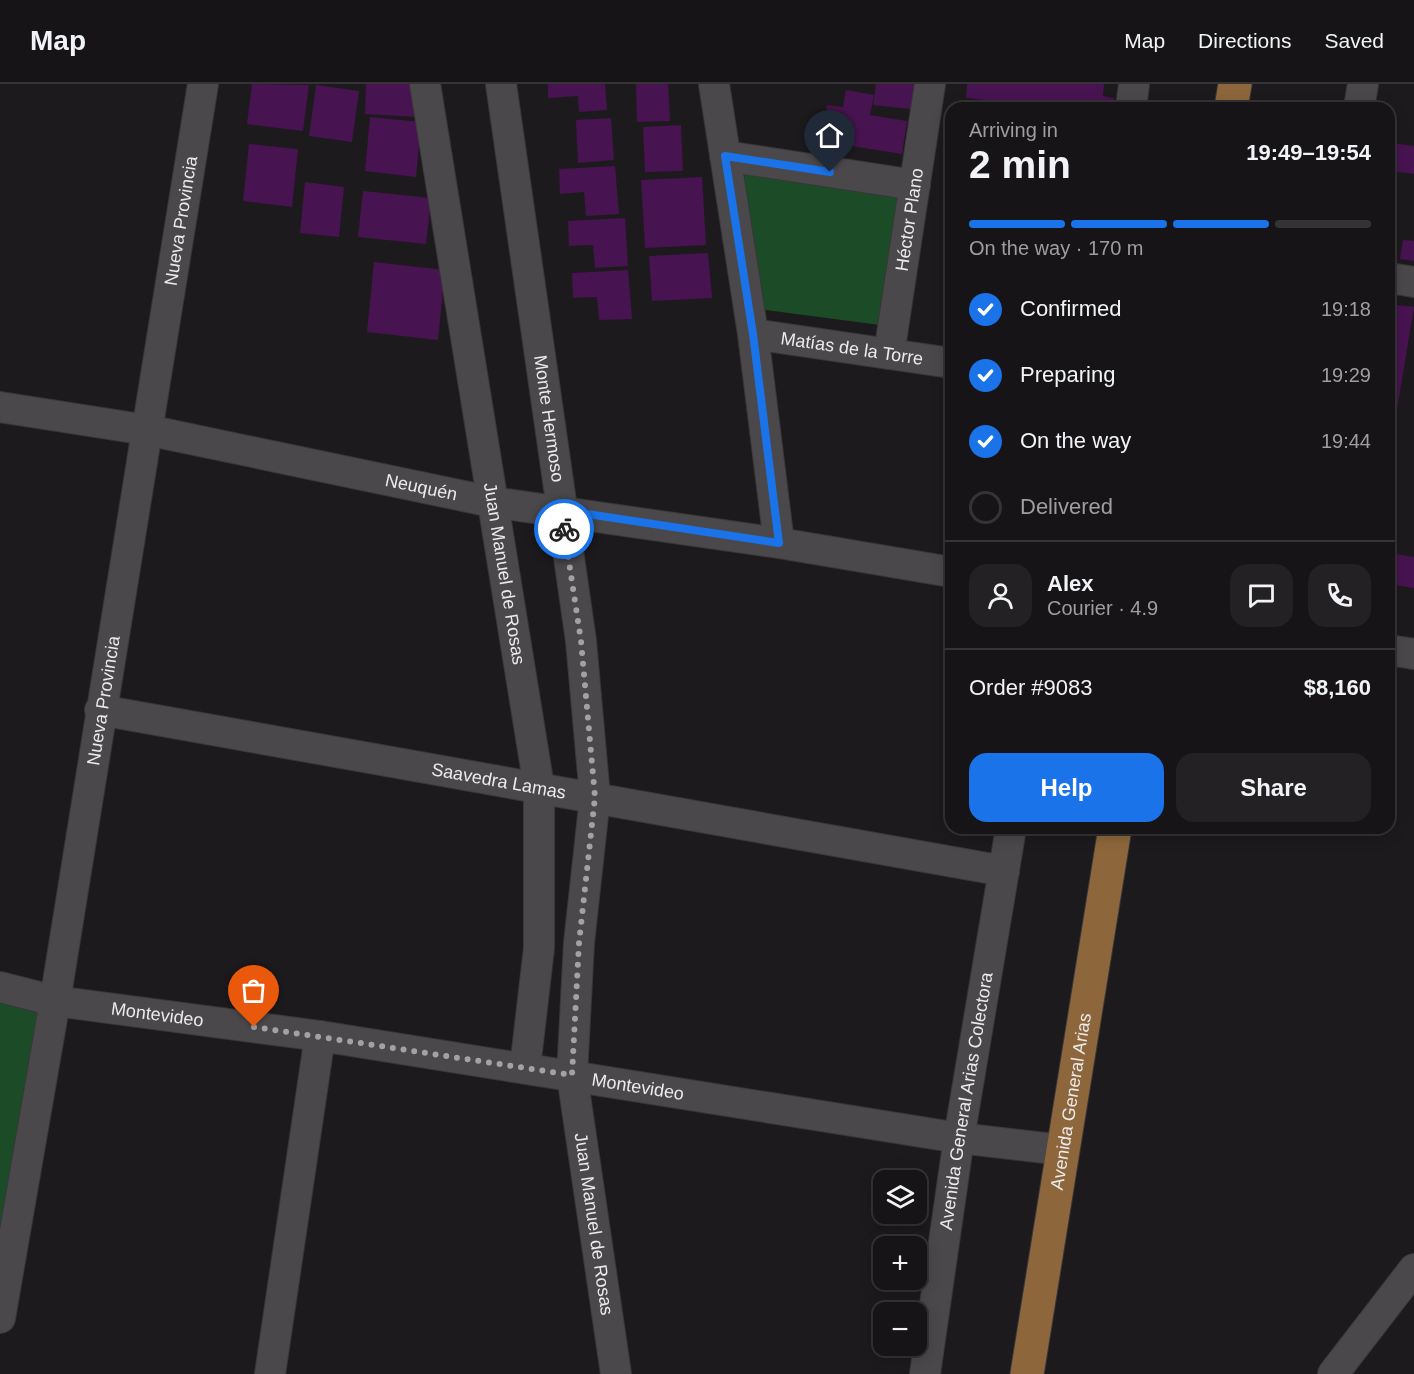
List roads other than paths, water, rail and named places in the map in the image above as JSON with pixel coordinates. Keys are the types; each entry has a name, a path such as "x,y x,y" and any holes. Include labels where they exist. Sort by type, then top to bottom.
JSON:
{"main road":[{"path":"1232,102 1235,84"},
{"name":"Avenida General Arias","path":"1027,1374 1114,834"}],"street":[{"name":"Nueva Provincia","path":"0,1318 55,1001 100,710 203,84"},
{"name":"Juan Manuel de Rosas","path":"425,84 539,787 539,948 525,1068"},
{"name":"Monte Hermoso","path":"501,84 581,641 595,797 579,943 572,1075"},
{"path":"714,84 753,334 779,543"},
{"name":"Héctor Plano","path":"889,354 930,84"},
{"path":"1132,102 1134,84"},
{"path":"1360,102 1363,84"},
{"path":"725,156 915,185"},
{"path":"1395,279 1414,282"},
{"name":"Matías de la Torre","path":"753,334 945,362"},
{"name":"Neuquén","path":"0,407 147,430 492,502 561,510 779,543 945,571"},
{"path":"1395,651 1414,654"},
{"name":"Saavedra Lamas","path":"100,710 1004,871"},
{"name":"Avenida General Arias Colectora","path":"925,1374 959,1138 1010,834"},
{"name":"Montevideo","path":"0,987 55,1001 320,1036 959,1138 1063,1150"},
{"path":"270,1374 320,1036"},
{"name":"Juan Manuel de Rosas","path":"572,1075 616,1374"},
{"path":"1333,1374 1414,1269"}]}
